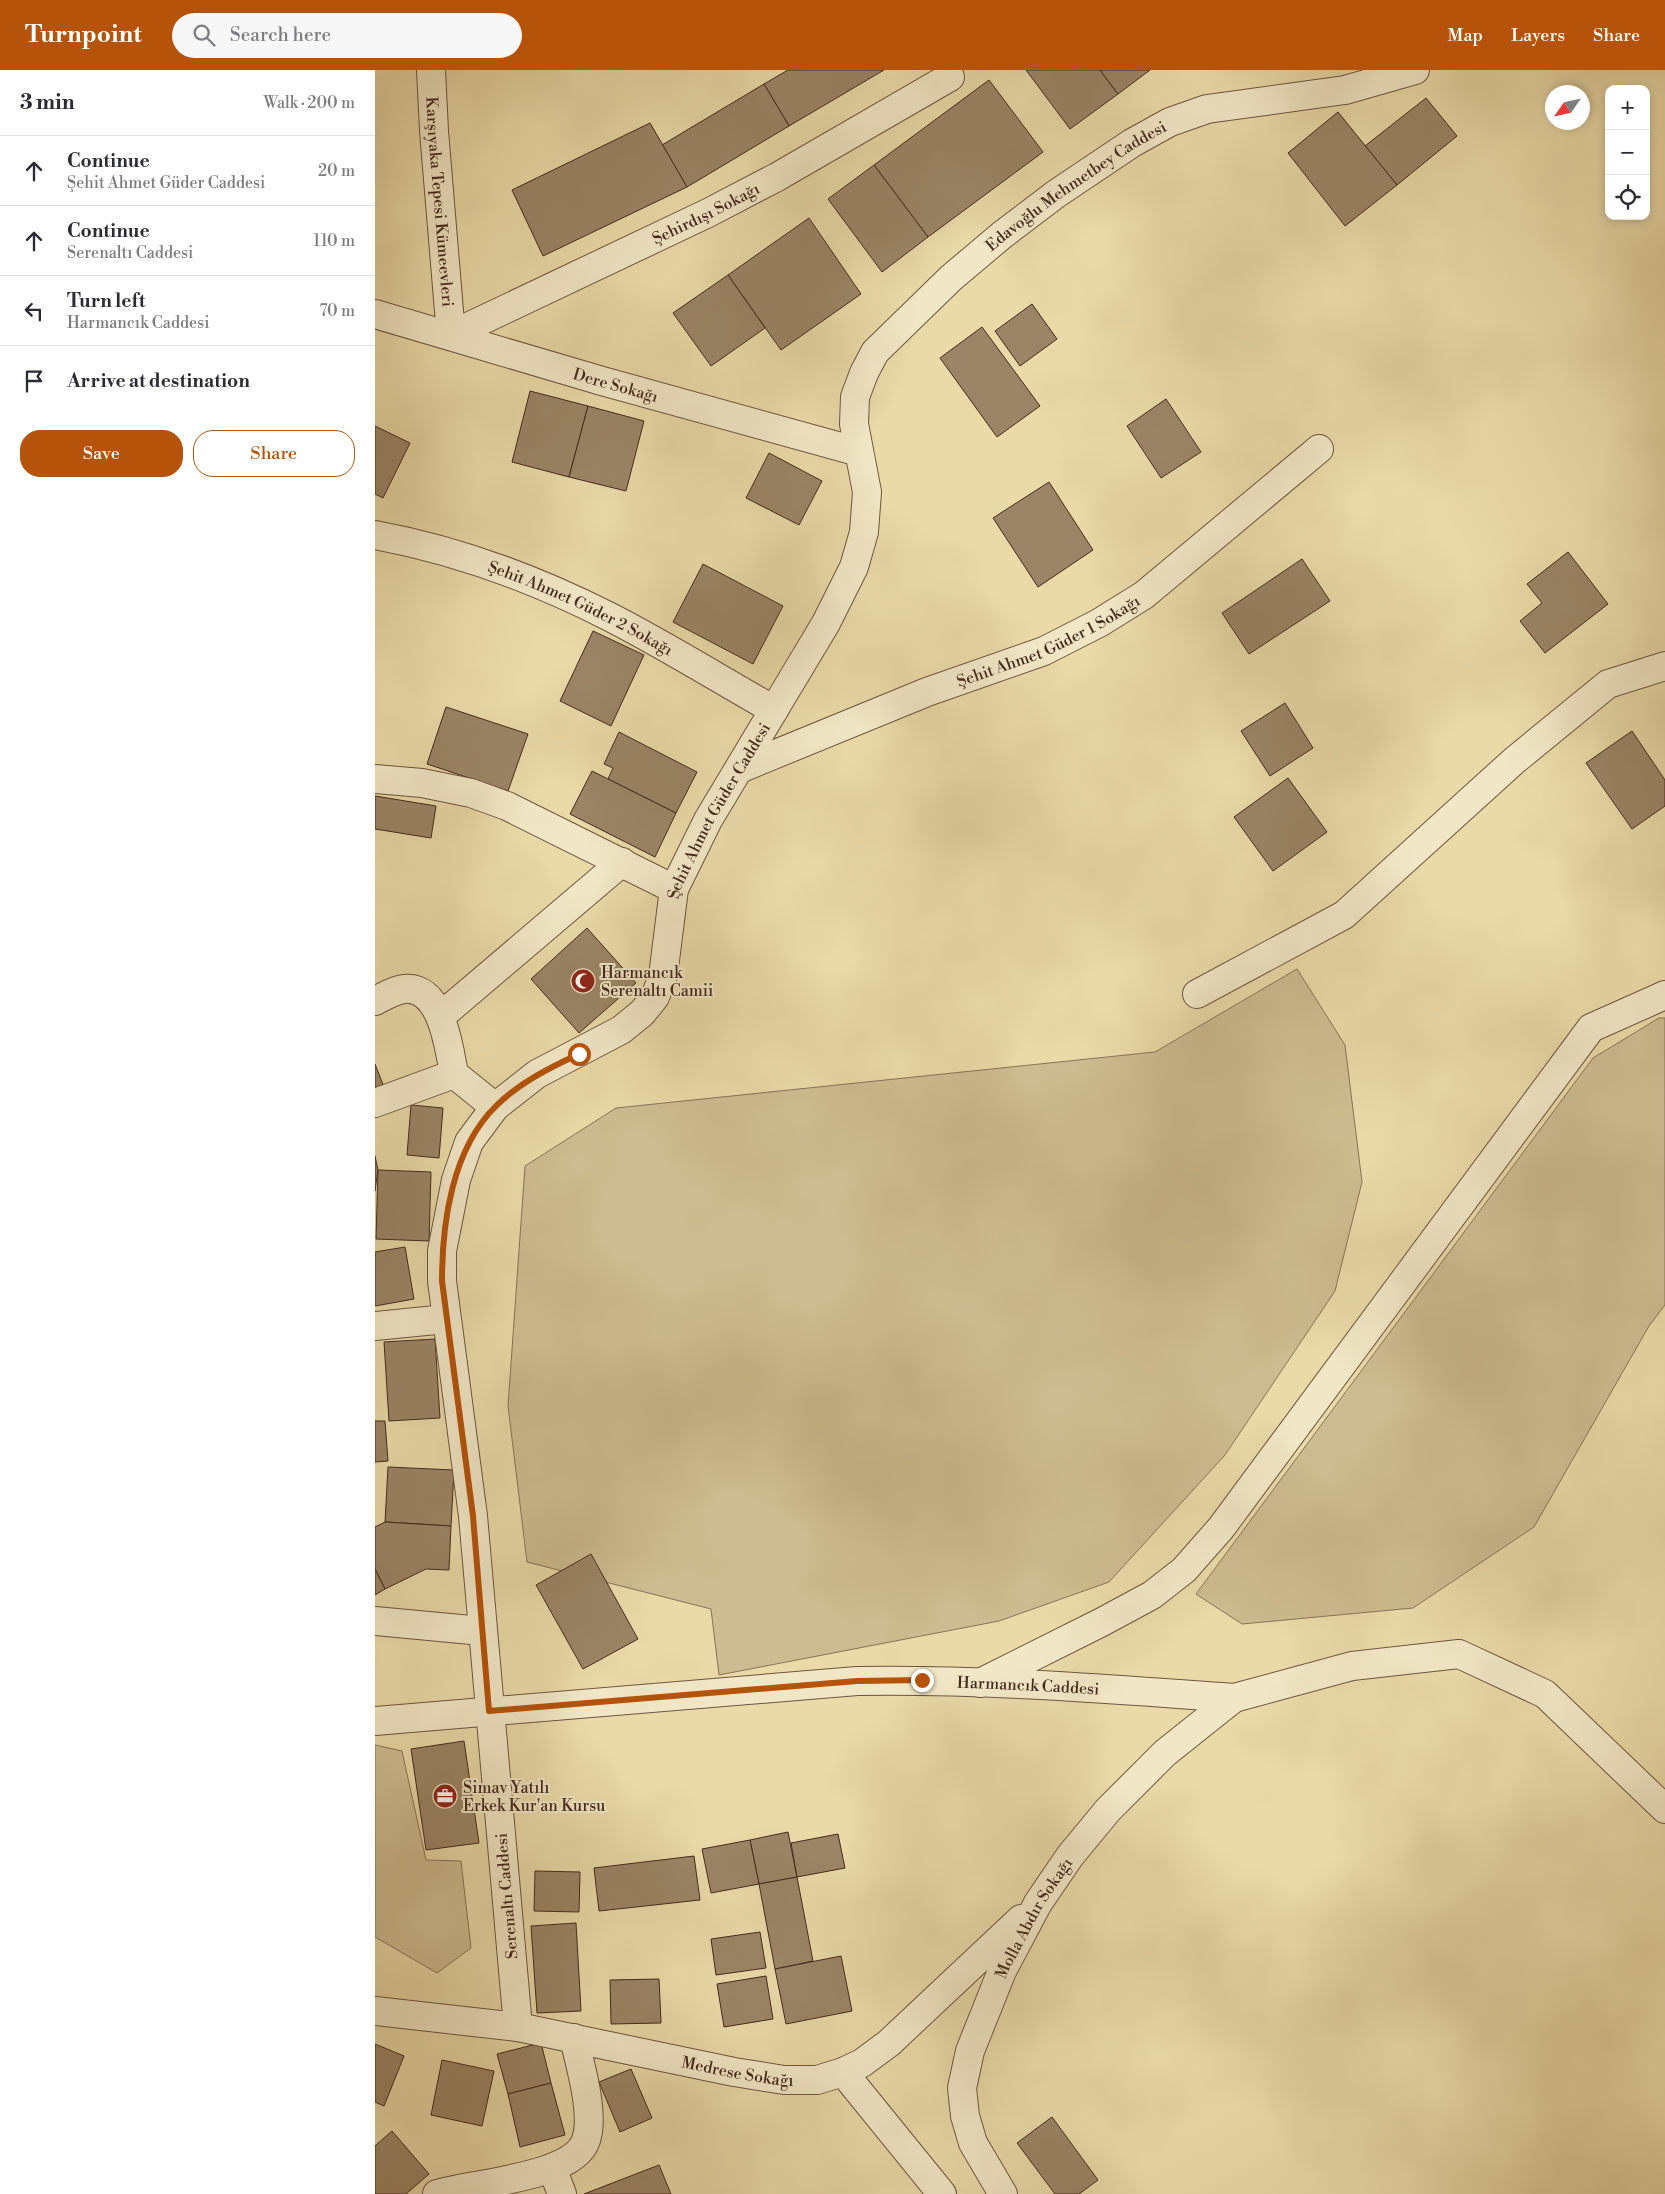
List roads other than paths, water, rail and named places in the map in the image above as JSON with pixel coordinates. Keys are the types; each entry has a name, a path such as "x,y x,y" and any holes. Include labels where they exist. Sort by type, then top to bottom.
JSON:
{"street":[{"name":"Karşıyaka Tepesi Kümeevleri","path":"431,70 433,131 451,335"},
{"name":"Edavoğlu Mehmetbey Caddesi","path":"859,452 854,424 855,397 864,373 875,352 951,278 1056,194 1132,142 1170,122 1207,109 1345,90 1415,70"},
{"name":"Şehirdışı Sokağı","path":"451,335 751,191 950,77"},
{"name":"Dere Sokağı","path":"375,314 602,381 859,452"},
{"name":"Şehit Ahmet Güder 1 Sokağı","path":"739,769 927,692 1044,651 1099,623 1151,589 1319,449"},
{"name":"Şehit Ahmet Güder Caddesi","path":"495,1107 537,1074 621,1030 642,1013 655,997 663,976 674,889 709,820 826,623 854,567 864,532 867,492 859,452"},
{"name":"Şehit Ahmet Güder 2 Sokağı","path":"375,535 407,541 532,581 609,616 774,710"},
{"path":"1197,994 1344,915 1515,760 1608,684 1665,666"},
{"path":"375,779 422,783 471,793 507,806 674,889"},
{"path":"441,1016 622,862"},
{"path":"375,1000 403,989 415,990 429,999 441,1016 448,1039 454,1074 495,1107"},
{"path":"980,1683 1152,1595 1184,1570 1221,1528 1591,1028 1665,995"},
{"path":"375,1103 454,1074"},
{"name":"Serenaltı Caddesi","path":"495,1107 469,1142 456,1180 442,1251 442,1281 473,1516 518,2027"},
{"path":"375,1326 446,1320"},
{"path":"375,1621 482,1631"},
{"path":"1234,1698 1352,1666 1459,1654 1545,1694 1665,1809"},
{"name":"Harmancık Caddesi","path":"375,1721 857,1681 922,1680 1234,1698"},
{"name":"Molla Abdır Sokağı","path":"1003,2194 973,2143 965,2116 962,2088 970,2051 1002,1971 1038,1903 1070,1856 1108,1810 1165,1753 1234,1698"},
{"name":"Medrese Sokağı","path":"375,2011 518,2027 734,2072 784,2080 817,2080 843,2072 861,2063 889,2043 1038,1903"},
{"path":"437,2194 539,2173 552,2168 579,2152 586,2140 589,2120 574,2038"},
{"path":"843,2072 942,2194"},
{"path":"552,2168 562,2194"}],"place":[{"name":"Harmancık Serenaltı Camii","path":"583,981"},
{"name":"Simav Yatılı Erkek Kur'an Kursu","path":"445,1796"}]}
